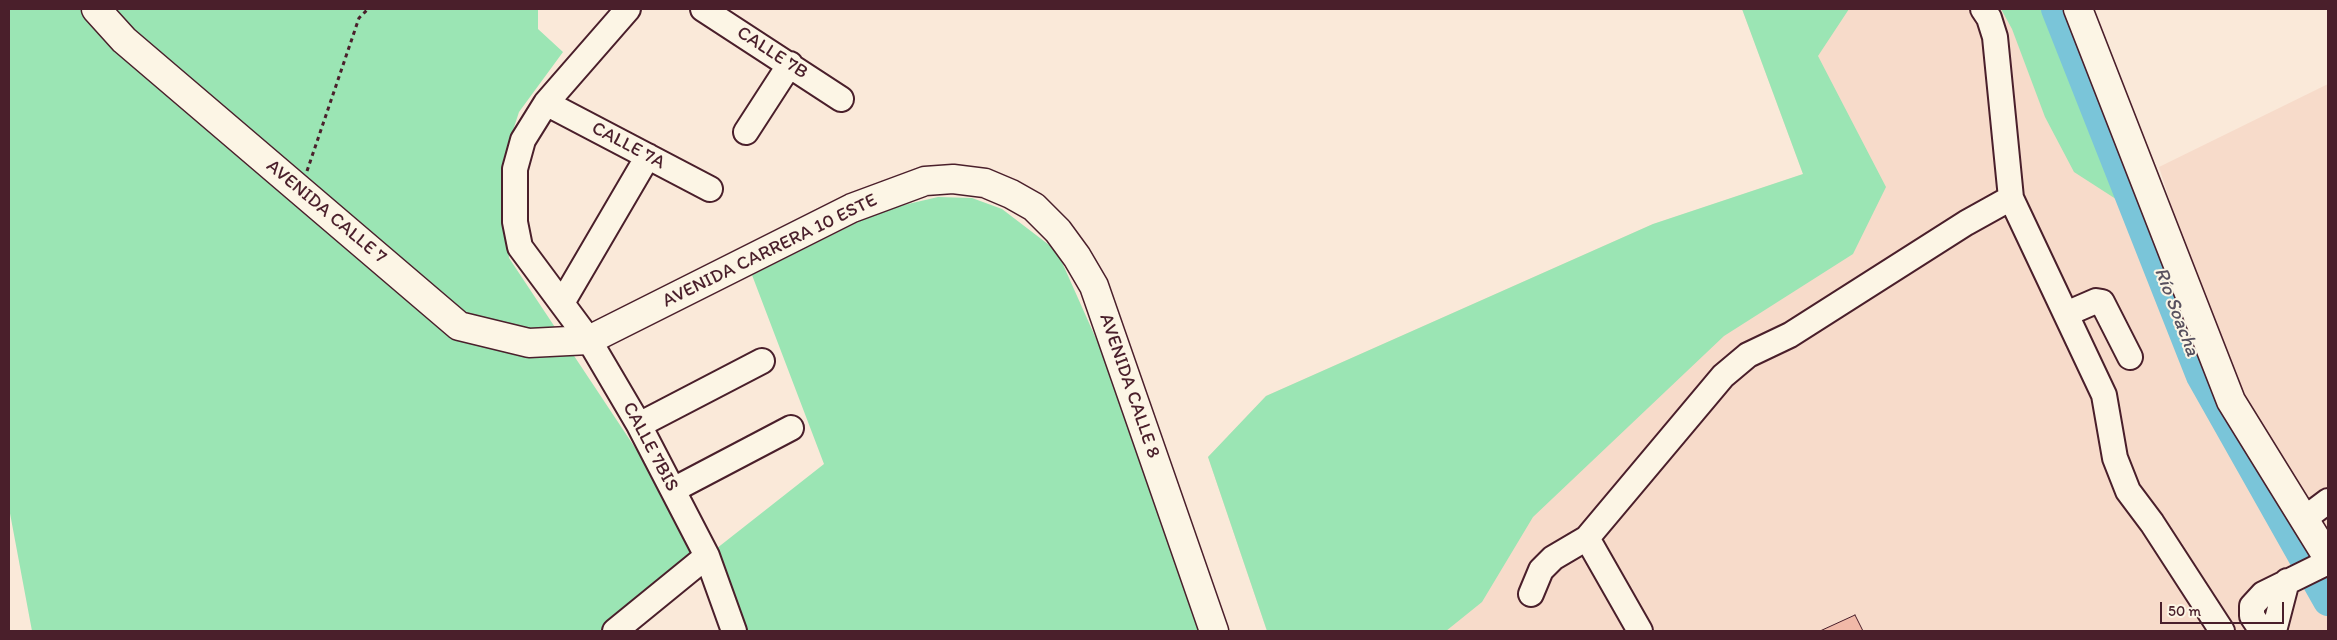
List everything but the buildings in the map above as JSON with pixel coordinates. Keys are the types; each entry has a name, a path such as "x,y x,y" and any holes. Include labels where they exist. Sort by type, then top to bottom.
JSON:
{"main road":[{"name":"AVENIDA CALLE 7","path":"96,9 124,40 460,326 529,342 589,340"},
{"path":"2078,9 2231,401 2304,519 2311,569"},
{"name":"AVENIDA CARRERA 10 ESTE","path":"589,340 852,208 925,181 953,179 985,183"},
{"name":"AVENIDA CALLE 8","path":"985,183 1011,194 1034,208 1058,231 1077,257 1094,286 1214,631"}],"street":[{"path":"589,340 520,247 515,222 515,169 522,140 546,103 628,9"},
{"name":"CALLE 7B","path":"703,9 790,64 840,99"},
{"path":"1983,9 1989,18 1994,37 2011,198 2104,395 2115,458 2128,491 2152,523 2222,631"},
{"path":"746,132 790,64"},
{"name":"CALLE 7A","path":"546,103 710,189"},
{"path":"562,303 648,156"},
{"path":"1531,594 1541,570 1553,558 1586,538 1724,376 1748,355 1790,335 1966,223 2011,198"},
{"path":"2066,314 2096,301 2102,302 2130,357"},
{"name":"CALLE 7BIS","path":"589,340 639,425 708,556 734,631"},
{"path":"639,425 762,361"},
{"path":"673,490 791,428"},
{"path":"2304,519 2328,501"},
{"path":"1586,538 1640,631"},
{"path":"615,631 708,556"},
{"path":"2262,631 2252,616 2252,606 2263,594 2311,569"},
{"path":"2274,631 2311,569"}],"path":[{"path":"301,190 359,18 368,9"}],"shaded area":[{"path":"1742,9 2049,9 2201,376 2328,601 2328,631 1267,631 1208,457 1266,396 1653,224 1803,174"},
{"path":"2328,84 2328,541 2241,394 2185,248 2159,167"}],"green space":[{"path":"9,9 538,9 538,29 563,52 519,112 503,161 509,258 707,556 824,464 752,275 878,212 908,204 938,197 972,198 1002,209 1057,251 1134,424 1206,631 743,631 696,556 604,631 32,631 9,508"},
{"path":"1742,9 1849,9 1818,56 1886,187 1853,254 1724,336 1533,517 1482,602 1446,631 1267,631 1208,457 1266,396 1653,224 1803,174"},
{"path":"2001,9 2051,9 2136,212 2074,172 2045,117 2012,29"}],"waterway":[{"name":"Río Soacha","path":"2056,9 2201,376 2328,601"}]}
